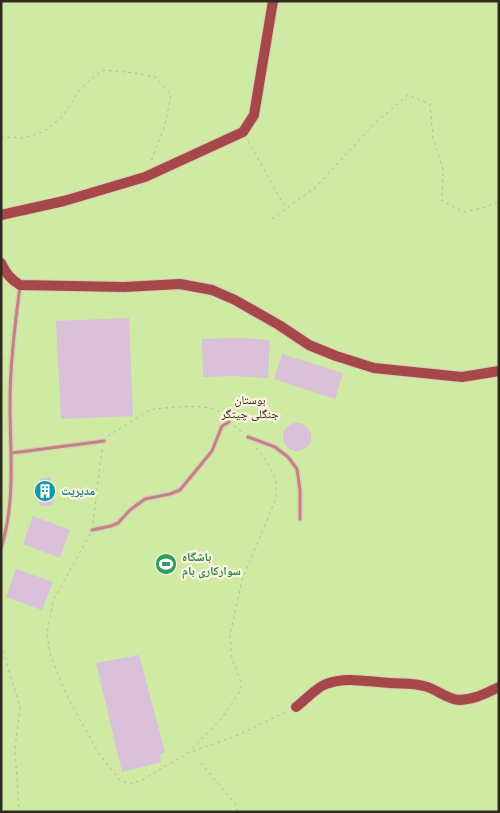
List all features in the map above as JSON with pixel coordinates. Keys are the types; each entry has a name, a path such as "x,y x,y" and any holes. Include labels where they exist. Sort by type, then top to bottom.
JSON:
{"street":[{"path":"1,215 64,201 145,177 243,132 254,116 273,1"},
{"path":"1,262 11,280 20,285 124,287 180,284 212,290 236,300 309,345 374,368 462,376 499,371"},
{"path":"296,707 306,700 317,688 336,681 409,683 426,686 448,698 458,700 479,697 499,687"}],"lane":[{"path":"1,548 9,515 12,453 11,360 20,285"},
{"path":"92,530 118,523 130,510 145,499 180,490 212,451 222,426 229,422"},
{"path":"248,437 275,447 288,457 297,469 300,490 300,519"},
{"path":"12,453 104,441"}],"path":[{"path":"1,137 24,138 43,132 63,116 81,88 102,70 155,77 171,94 166,125 145,177"},
{"path":"272,219 316,186 374,124 408,95 430,104 434,138 442,170 442,201 464,212 499,202"},
{"path":"243,132 286,208"},
{"path":"188,753 222,718 241,690 241,682 232,660 230,636 242,580 276,498 276,480 268,464 248,437 222,414 204,407 154,409 108,436 104,441 101,452 92,530 53,601 47,634 50,654 66,694 99,754 120,780 130,784 142,780 188,753 236,736 296,707"},
{"path":"1,645 20,707 15,750 19,812"},
{"path":"202,763 236,805 238,812"}],"green space":[{"name":"بوستان جنگلی چیتگر","path":"1,1 499,1 499,812 1,812"}],"building":[{"path":"129,318 133,416 61,419 56,321"},
{"path":"240,338 270,340 268,378 203,377 202,339"},
{"path":"282,354 343,373 335,399 274,379"},
{"path":"297,423 307,427 311,437 307,447 297,451 287,447 283,437 287,427"},
{"path":"50,477 53,485 42,487 40,479"},
{"name":"مدیریت","path":"44,488 54,497 53,504 40,506 39,495"},
{"path":"33,516 70,530 60,558 23,544"},
{"path":"16,569 53,582 42,610 6,597"},
{"path":"139,655 165,752 160,754 161,762 122,772 96,663"}],"place":[{"name":"مدیریت","path":"45,491"},
{"name":"باشگاه سوارکاری بام","path":"166,564"}]}
